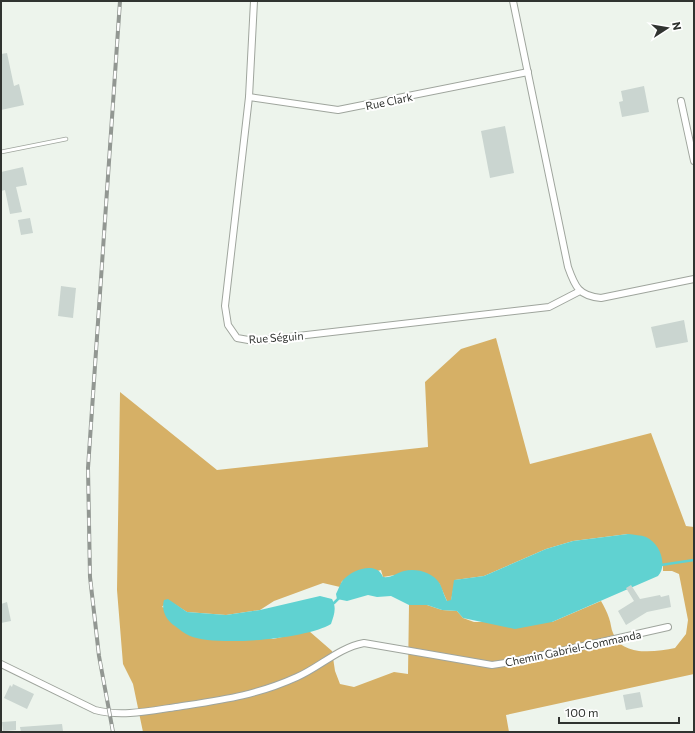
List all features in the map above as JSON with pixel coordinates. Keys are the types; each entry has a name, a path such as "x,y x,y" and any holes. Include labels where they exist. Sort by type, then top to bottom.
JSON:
{"street":[{"name":"Rue Séguin","path":"254,1 249,97 225,306 228,325 237,338 254,341 548,307 580,290"},
{"path":"513,1 568,267 574,286 589,297 602,298 694,279"},
{"name":"Rue Clark","path":"249,97 338,110 528,72"},
{"path":"681,101 694,161"},
{"name":"Chemin Gabriel-Commanda","path":"1,664 95,710 109,714 143,712 247,696 274,688 310,672 340,651 352,645 364,643 492,665 512,662 668,627"}],"lane":[{"path":"1,152 66,139"}],"shaded area":[{"path":"496,338 530,464 651,433 686,526 694,527 694,674 506,715 509,732 143,732 133,684 123,664 117,590 120,392 217,470 428,447 425,382 461,349","holes":["628,534 663,565 663,571 672,571 679,574 688,620 686,634 675,648 658,651 640,651 624,646 617,641 601,601 552,622 474,622 463,618 457,611 442,610 427,605 409,605 408,674 394,672 354,687 340,684 335,671 332,651 309,631 273,639 162,607 168,600 187,612 226,615 260,610 274,601 323,583 340,587 342,581 381,570 383,577 395,575 439,583 447,601 451,601 455,580 484,576 546,549 573,541"]}],"water":[{"path":"628,534 646,537 659,549 662,566 658,576 552,622 515,629 463,618 457,611 442,610 427,605 409,605 391,596 377,597 368,595 347,601 337,599 336,594 343,580 347,576 358,570 370,568 376,569 383,577 389,577 409,570 429,574 433,576 440,584 447,601 451,600 454,580 484,576 546,549 573,541"},
{"path":"320,596 332,599 334,602 334,612 331,624 303,634 262,640 220,641 190,636 169,621 163,607 164,600 168,599 187,612 226,615 260,610"}],"building":[{"path":"7,53 14,86 19,84 24,105 1,110 1,54"},
{"path":"644,86 649,112 622,117 619,102 623,101 621,91"},
{"path":"505,126 514,173 490,178 481,131"},
{"path":"23,167 27,185 16,187 22,212 10,214 5,190 1,191 1,172"},
{"path":"30,218 33,233 21,235 18,220"},
{"path":"61,286 76,288 73,318 58,316"},
{"path":"684,320 688,342 656,348 651,327"},
{"path":"631,585 640,599 660,595 661,597 669,595 671,607 647,612 626,625 618,611 634,601 626,588"},
{"path":"7,602 11,621 1,623 1,604"},
{"path":"13,684 34,694 27,709 4,698 10,685 12,687"},
{"path":"640,692 643,707 626,710 623,695"},
{"path":"16,721 16,730 3,731 2,722"},
{"path":"62,724 63,731 21,732 20,727"}],"waterway":[{"path":"661,565 694,560"},
{"path":"334,603 339,598"}],"railway":[{"path":"113,732 99,656 90,577 88,468 120,1"}]}
